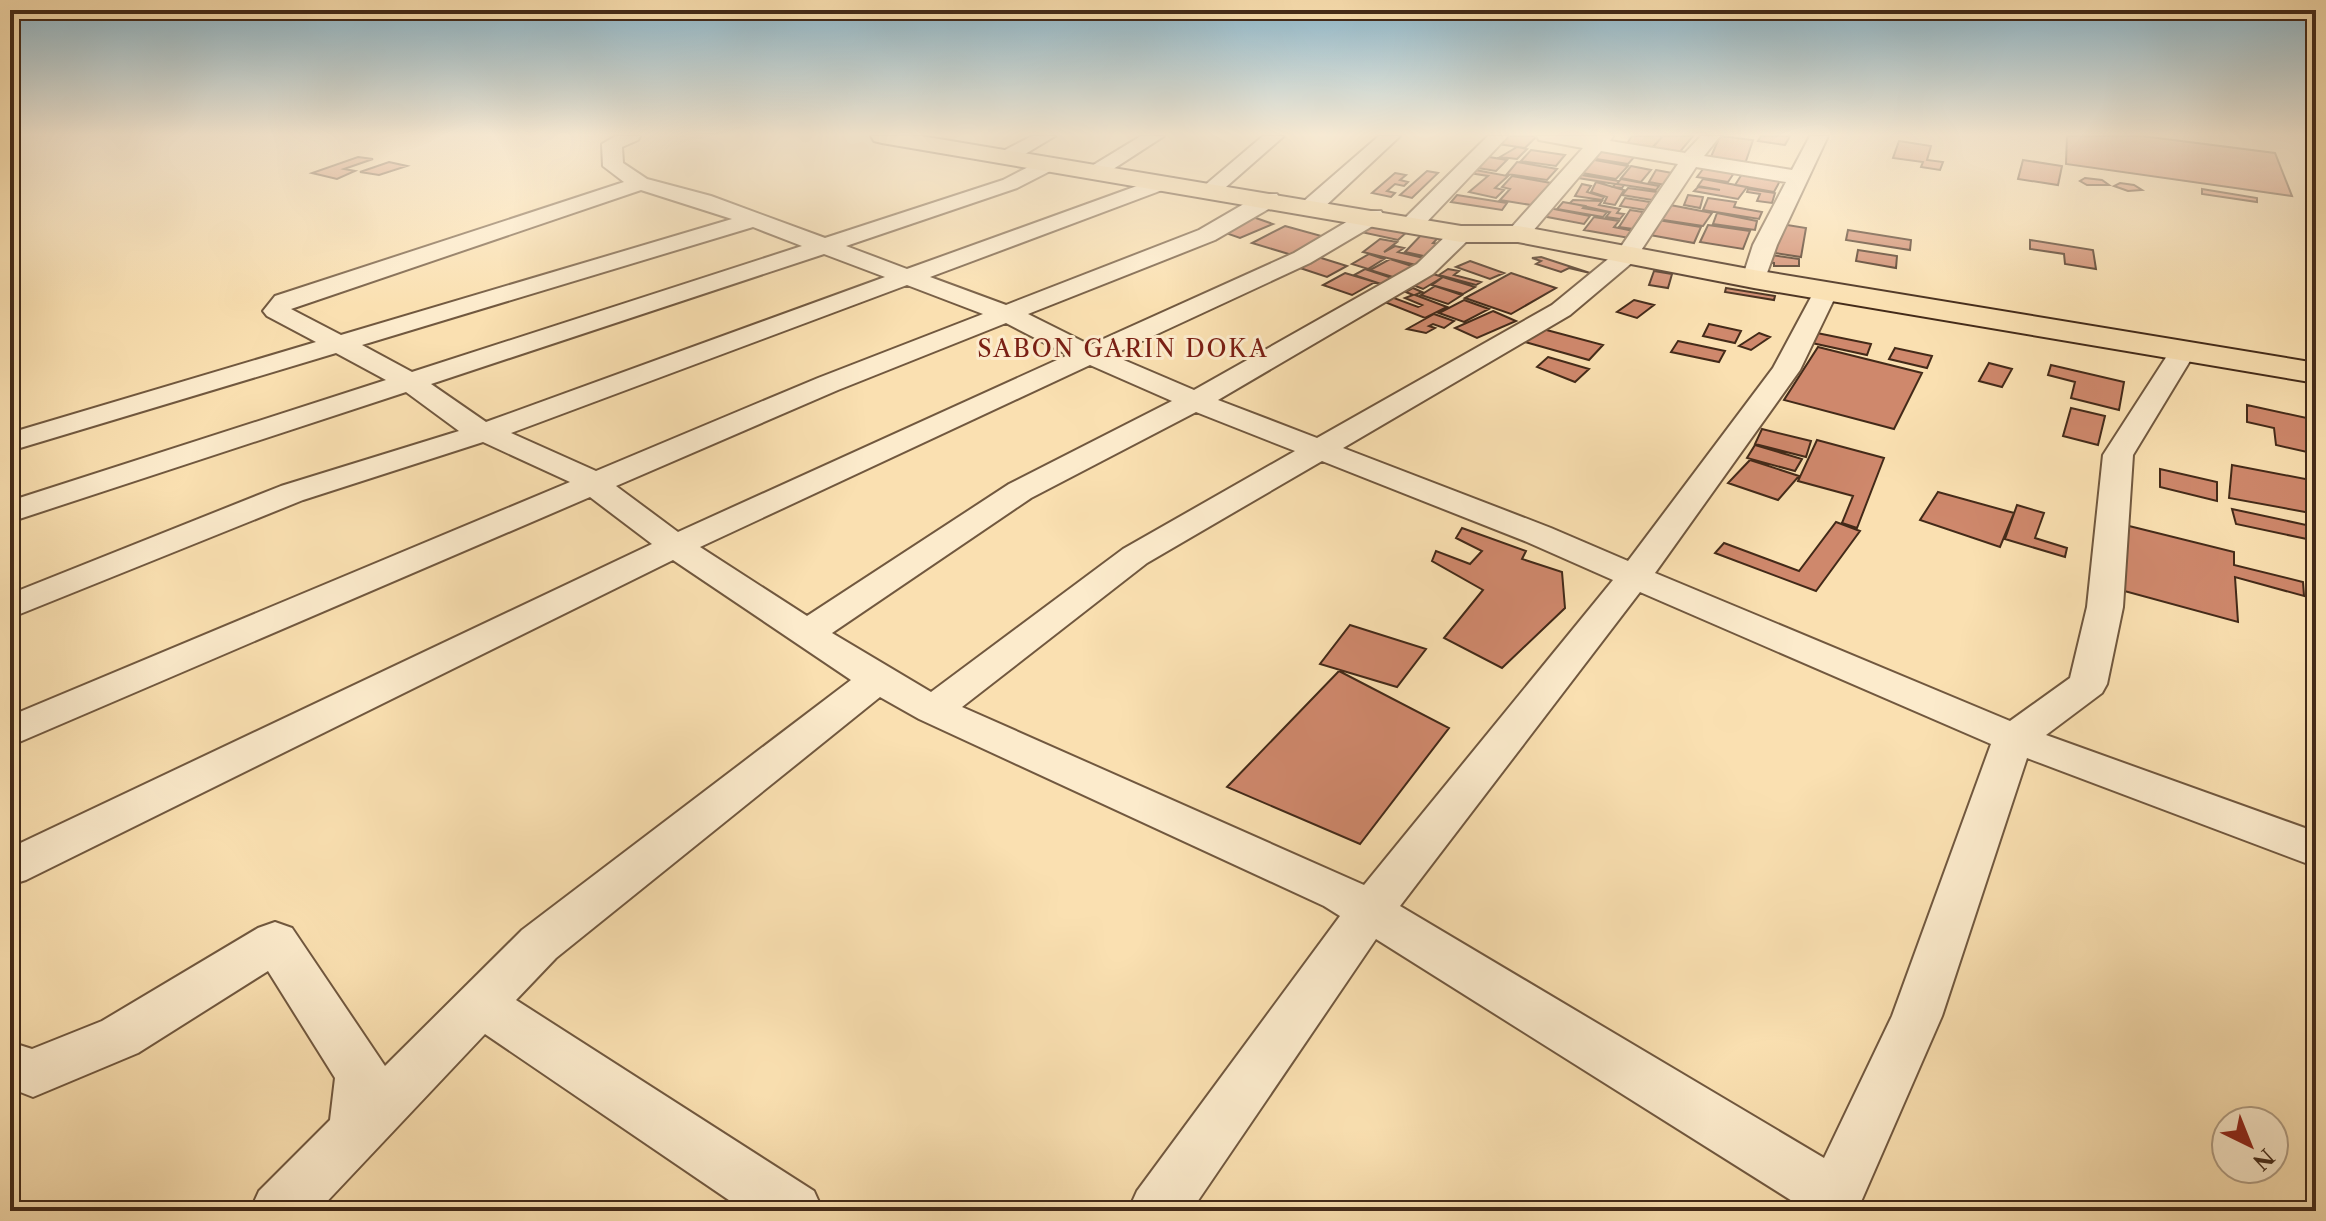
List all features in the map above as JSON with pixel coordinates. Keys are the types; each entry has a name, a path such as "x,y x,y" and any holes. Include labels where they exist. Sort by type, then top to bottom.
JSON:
{"highway":[{"path":"1230,193 1413,223 1461,234 1518,234 1754,279 2316,373"}],"street":[{"path":"610,193 284,301 276,311 409,381 485,432 593,483 675,546 877,679 933,710 1340,893 1835,1196 1917,1016 2014,738 2088,684 2105,607 2118,455 2183,351"},
{"path":"670,193 753,220 1007,314 1091,356 1195,401 1539,535 2014,738 2316,850"},
{"path":"10,512 983,193"},
{"path":"10,607 292,493 485,432 1136,193"},
{"path":"1312,206 1327,193"},
{"path":"1413,223 1442,193"},
{"path":"1518,234 1554,193"},
{"path":"933,710 1135,556 1561,310 1626,256 1668,193"},
{"path":"1754,279 1765,245 1792,193"},
{"path":"10,732 828,384 1207,235 1269,199"},
{"path":"10,868 675,546 1302,258 1373,216"},
{"path":"10,442 753,220"},
{"path":"808,632 1020,491 1195,401 1425,269 1461,234"},
{"path":"1157,1211 1370,911 1634,577 1786,370 1826,291"},
{"path":"279,1211 539,944 792,749 877,679"},
{"path":"10,1065 33,1073 120,1037 275,942 362,1074 356,1134"},
{"path":"481,1004 794,1211"}],"building":[{"path":"1372,193 1395,193 1395,193 1391,197"},
{"path":"1402,193 1417,193 1412,198 1400,195"},
{"path":"1473,193 1501,193 1496,198"},
{"path":"1506,193 1542,193 1531,205 1500,200"},
{"path":"1577,193 1590,193 1604,197 1602,200 1575,196"},
{"path":"1594,193 1622,193 1615,205 1604,203 1607,197"},
{"path":"1624,193 1656,193 1652,200 1622,195"},
{"path":"1705,193 1743,193 1738,199"},
{"path":"1753,193 1775,193 1772,203 1757,201 1760,194"},
{"path":"2226,193 2257,198 2257,202 2202,194"},
{"path":"1457,195 1507,203 1502,210 1451,202"},
{"path":"1688,195 1703,197 1700,208 1684,205"},
{"path":"1625,198 1650,202 1645,210 1620,206"},
{"path":"1708,198 1736,202 1734,207 1762,212 1759,219 1703,210"},
{"path":"1573,200 1602,201 1599,205 1620,209 1617,213 1624,214 1620,219 1606,217 1610,212 1570,203"},
{"path":"1563,202 1607,212 1603,217 1557,209"},
{"path":"1665,204 1712,213 1703,226 1657,219"},
{"path":"1549,208 1590,216 1584,224 1542,216"},
{"path":"1630,210 1643,212 1633,229 1619,227"},
{"path":"1717,213 1757,221 1755,230 1713,224"},
{"path":"1253,217 1273,224 1240,238 1220,231"},
{"path":"1594,217 1619,221 1614,227 1634,231 1629,238 1584,230"},
{"path":"1658,220 1701,227 1694,243 1650,235"},
{"path":"1372,222 1409,230 1398,240 1361,232"},
{"path":"1781,224 1806,228 1801,257 1775,253"},
{"path":"1708,225 1750,231 1743,249 1700,242"},
{"path":"1285,226 1325,237 1292,255 1252,243"},
{"path":"1848,230 1911,240 1910,250 1846,240"},
{"path":"1423,233 1440,236 1433,243 1445,245 1433,258 1405,252"},
{"path":"1380,239 1397,242 1384,252 1395,246 1404,248 1398,252 1428,259 1420,266 1363,252"},
{"path":"2030,240 2093,250 2096,269 2065,264 2064,254 2030,249"},
{"path":"1858,250 1897,256 1896,268 1856,261"},
{"path":"1369,254 1384,259 1368,269 1352,264"},
{"path":"1764,254 1799,259 1799,266 1774,266 1774,263 1764,262"},
{"path":"1318,257 1347,266 1327,277 1297,267"},
{"path":"1541,257 1590,273 1569,268 1561,272 1536,264 1541,261 1532,258"},
{"path":"1390,259 1415,267 1396,278 1370,270"},
{"path":"1470,261 1504,273 1490,279 1456,267"},
{"path":"1365,269 1398,280 1387,286 1354,275"},
{"path":"1448,269 1459,271 1454,275 1481,282 1476,285 1439,275"},
{"path":"1654,271 1672,274 1668,288 1649,285"},
{"path":"1345,273 1375,282 1352,295 1323,285"},
{"path":"1511,273 1556,288 1511,314 1465,298"},
{"path":"1433,274 1443,277 1423,289 1413,285"},
{"path":"1443,277 1475,287 1463,294 1432,285"},
{"path":"1435,286 1462,295 1448,304 1421,295"},
{"path":"1413,288 1422,292 1415,295 1447,307 1425,318 1377,299 1386,295 1418,307 1422,305 1405,298 1413,295 1406,292"},
{"path":"1726,288 1775,296 1774,300 1725,292"},
{"path":"1464,300 1489,309 1464,322 1439,313"},
{"path":"1634,300 1654,305 1637,318 1617,312"},
{"path":"1493,311 1516,321 1477,338 1455,328"},
{"path":"1434,314 1454,321 1444,328 1433,324 1429,326 1435,328 1426,333 1407,329"},
{"path":"1709,324 1741,331 1735,343 1703,336"},
{"path":"1539,328 1603,345 1589,360 1525,342"},
{"path":"1759,333 1770,337 1751,350 1739,346"},
{"path":"1817,333 1871,344 1867,355 1812,343"},
{"path":"1678,341 1725,351 1719,362 1671,352"},
{"path":"1818,347 1922,373 1894,429 1784,400"},
{"path":"1895,348 1932,356 1927,368 1889,359"},
{"path":"1548,357 1589,369 1575,382 1537,367"},
{"path":"1989,363 2012,369 2002,387 1979,381"},
{"path":"2051,365 2124,382 2119,410 2071,398 2075,382 2048,375"},
{"path":"2247,405 2316,420 2316,454 2276,445 2274,428 2247,422"},
{"path":"2071,408 2105,416 2098,445 2063,436"},
{"path":"1762,429 1811,441 1806,457 1755,444"},
{"path":"1817,440 1884,458 1857,528 1842,523 1853,496 1798,481"},
{"path":"1755,445 1802,459 1795,471 1747,458"},
{"path":"1750,460 1799,476 1778,500 1728,483"},
{"path":"2232,465 2316,481 2316,514 2229,498"},
{"path":"2160,469 2217,482 2217,501 2160,487"},
{"path":"1938,492 2014,513 2000,547 1920,520"},
{"path":"2017,505 2044,513 2035,538 2067,548 2065,557 2005,539"},
{"path":"2232,509 2311,526 2316,541 2236,524"},
{"path":"1836,522 1860,531 1816,591 1715,553 1724,543 1799,571"},
{"path":"2121,524 2234,552 2234,565 2303,582 2304,596 2235,577 2238,622 2117,589"},
{"path":"1462,528 1526,551 1522,559 1562,572 1565,608 1502,668 1444,638 1483,590 1432,561 1436,551 1470,564 1482,551 1456,538"},
{"path":"1350,625 1426,649 1397,687 1320,664"},
{"path":"1339,671 1449,728 1360,844 1227,787"}],"district":[{"name":"SABON GARIN DOKA","path":"1123,349"}]}
